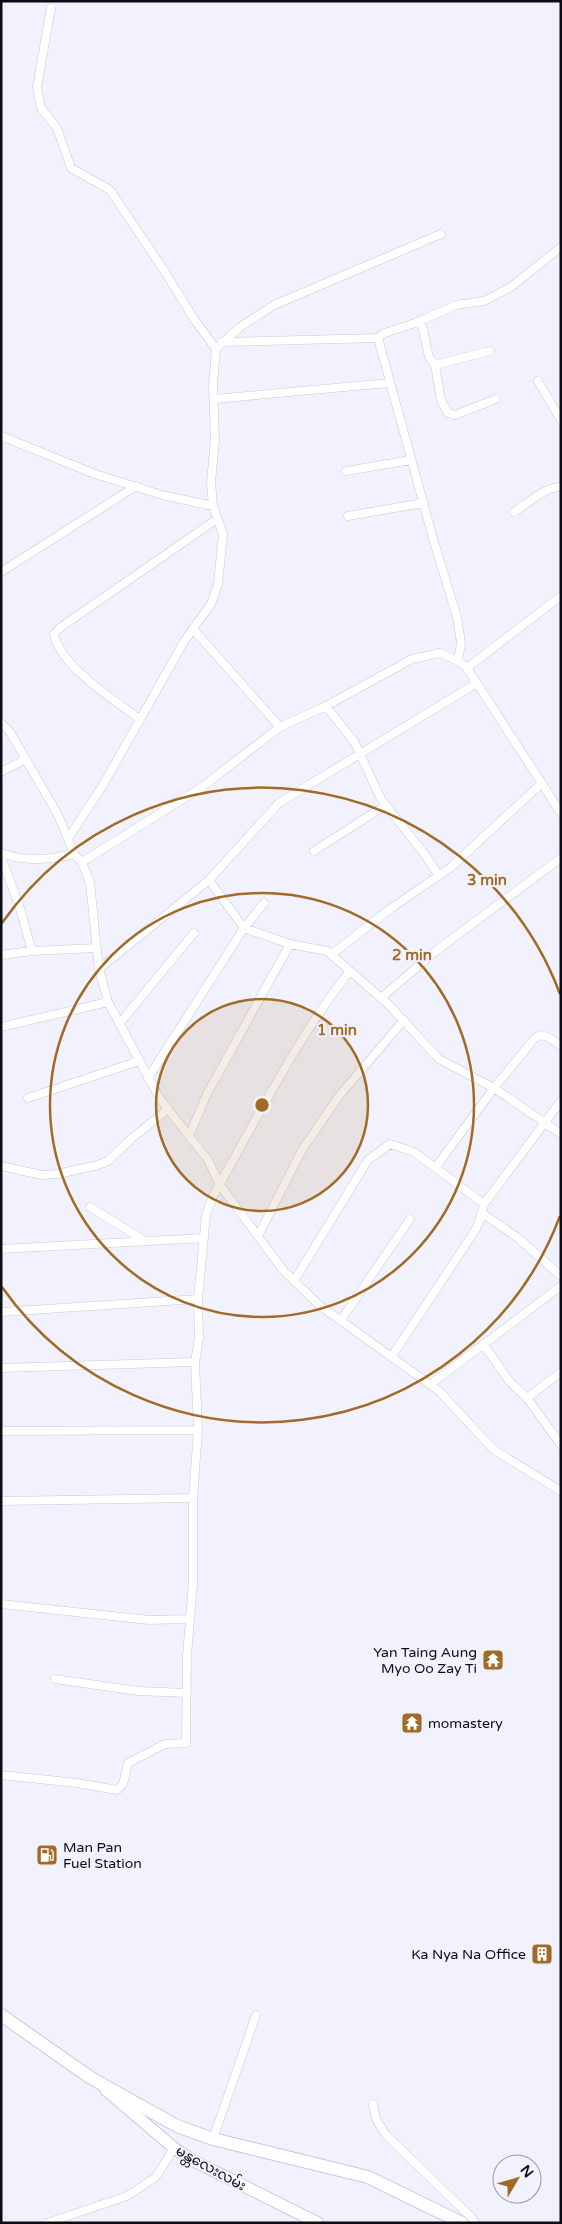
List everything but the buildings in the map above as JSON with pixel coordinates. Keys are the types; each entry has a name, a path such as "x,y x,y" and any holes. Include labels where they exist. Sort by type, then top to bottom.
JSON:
{"main road":[{"path":"1,2015 91,2078 177,2126 212,2140 368,2177 462,2223"},
{"name":"မန္တလေးလမ်း","path":"91,2078 174,2148 192,2160 318,2223"}],"street":[{"path":"52,8 37,87 41,108 57,128 71,168 110,190 194,319 216,349"},
{"path":"68,837 103,785 193,629 211,604 218,584 223,534 213,506 211,482 215,440 214,358 216,349 222,342 274,304 441,234"},
{"path":"222,342 378,338 382,334 456,305 484,301 510,287 561,247"},
{"path":"420,320 429,357 435,365 441,400 448,414 455,415 496,399"},
{"path":"378,338 389,383 457,618 461,643 458,660"},
{"path":"435,365 490,351"},
{"path":"538,381 561,420"},
{"path":"214,399 389,383"},
{"path":"1,436 95,474 213,506"},
{"path":"346,471 411,460"},
{"path":"1,572 136,486"},
{"path":"514,512 556,486 561,487"},
{"path":"348,516 423,503"},
{"path":"140,719 92,685 64,654 55,640 54,634 60,626 217,519"},
{"path":"467,668 561,596"},
{"path":"193,629 280,727"},
{"path":"82,862 202,787 280,727 326,706 412,658 440,653 458,660 467,668 561,813"},
{"path":"98,969 209,880 279,803 477,683"},
{"path":"326,706 355,744 381,799 426,856 439,876"},
{"path":"1,723 10,732 26,759 58,815 74,854 82,862 90,883 98,969 108,1002 160,1099 208,1160 220,1185 283,1270 319,1306 431,1384 494,1450 561,1491"},
{"path":"1,772 26,759"},
{"path":"331,955 450,868 542,783"},
{"path":"314,851 386,805"},
{"path":"1,853 18,859 45,860 74,854"},
{"path":"1,857 19,905 32,951"},
{"path":"382,998 437,950 561,858"},
{"path":"209,880 244,928 290,944 327,951 382,998 439,1059 494,1088 561,1134"},
{"path":"148,1078 244,928 264,903"},
{"path":"119,1024 194,933"},
{"path":"189,1136 207,1094 290,944"},
{"path":"1,955 32,951 96,948"},
{"path":"1,1775 77,1782 118,1790 123,1784 128,1763 165,1744 186,1743 189,1619 193,1582 193,1498 198,1430 195,1362 198,1337 198,1299 206,1215 220,1185 296,1047 328,999 350,972"},
{"path":"1,1027 108,1002"},
{"path":"258,1236 302,1150 350,1082 404,1020"},
{"path":"435,1168 494,1088 534,1039 540,1035 548,1037 561,1046"},
{"path":"28,1098 139,1061"},
{"path":"392,1356 476,1229 484,1204 543,1122 561,1101"},
{"path":"1,1166 42,1175 58,1174 108,1162 131,1138 168,1109"},
{"path":"294,1281 368,1160 390,1144 414,1152 484,1204"},
{"path":"90,1207 145,1241"},
{"path":"482,1213 518,1238 561,1276"},
{"path":"341,1320 410,1219"},
{"path":"1,1249 204,1238"},
{"path":"431,1384 561,1286"},
{"path":"1,1312 198,1299"},
{"path":"483,1344 510,1382 527,1398 561,1445"},
{"path":"1,1368 195,1362"},
{"path":"527,1398 561,1372"},
{"path":"1,1431 198,1430"},
{"path":"1,1501 193,1498"},
{"path":"1,1604 149,1620 189,1619"},
{"path":"55,1679 138,1691 187,1693"},
{"path":"212,2140 256,2015"},
{"path":"373,2104 376,2120 386,2135 461,2206 475,2223"},
{"path":"47,2223 127,2196 156,2177 174,2148"}],"place":[{"name":"Yan Taing Aung Myo Oo Zay Ti","path":"493,1660"},
{"name":"momastery","path":"412,1723"},
{"name":"Man Pan Fuel Station","path":"47,1855"},
{"name":"Ka Nya Na Office","path":"542,1954"}]}
